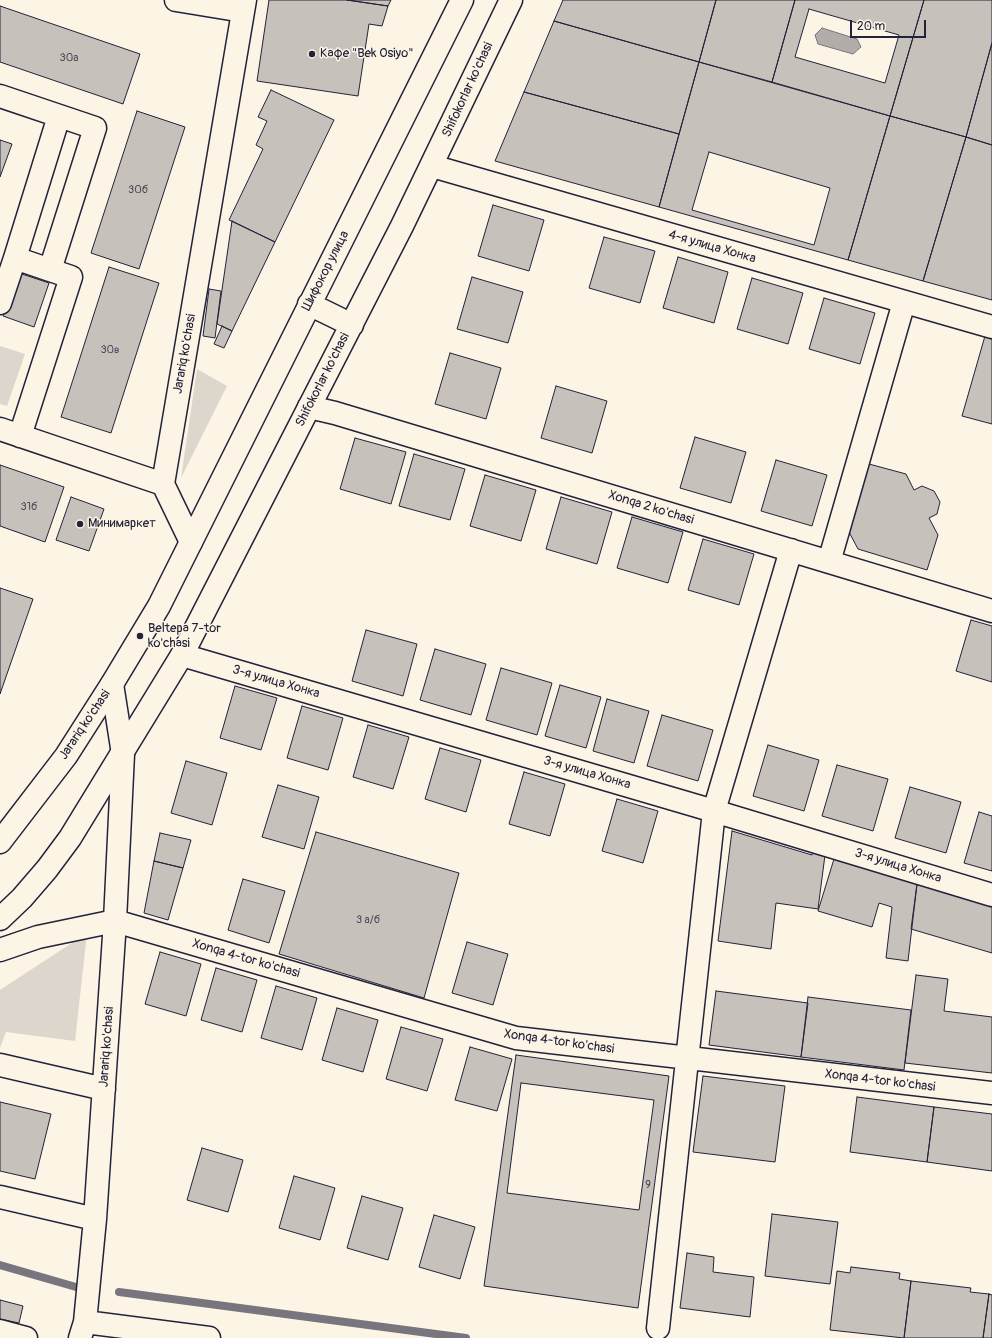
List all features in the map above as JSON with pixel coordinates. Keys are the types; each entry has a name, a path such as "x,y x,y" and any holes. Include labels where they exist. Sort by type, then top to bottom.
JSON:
{"street":[{"path":"176,0 244,6"},
{"name":"Шифокор улица","path":"191,542 462,0"},
{"name":"Shifokorlar ko'chasi","path":"123,754 182,655 352,325 432,166 511,0"},
{"name":"Jarariq ko'chasi","path":"163,484 244,6"},
{"path":"0,96 95,128 50,270"},
{"path":"0,302 15,258 58,116"},
{"name":"4-я улица Хонка","path":"432,166 992,327"},
{"path":"15,258 72,277 20,436"},
{"path":"829,562 904,302"},
{"path":"309,304 352,325"},
{"name":"Xonqa 2 ko'chasi","path":"309,407 335,413 992,611"},
{"path":"0,429 163,484 191,542"},
{"name":"Jarariq ko'chasi","path":"0,842 66,756 112,684 159,606 191,542"},
{"path":"658,1328 714,811 791,550"},
{"name":"3-я улица Хонка","path":"182,655 714,811 992,895"},
{"name":"Jarariq ko'chasi","path":"82,1330 95,1219 115,921 123,754 112,684"},
{"path":"0,919 27,892 66,844 123,754"},
{"path":"0,950 38,937 115,921"},
{"name":"Xonqa 4-tor ko'chasi","path":"115,921 516,1038 687,1059 992,1093"},
{"path":"0,1065 104,1089"},
{"path":"0,1197 95,1219"},
{"path":"82,1330 209,1338"},
{"path":"0,1331 26,1338"}],"shaded area":[{"path":"822,28 857,39 861,47 853,54 818,44 815,35"},
{"path":"0,346 25,354 7,406 0,404"},
{"path":"197,369 227,386 181,478"},
{"path":"87,933 75,1041 6,1032 0,1048 0,990"}],"building":[{"name":"Кафе \"Bek Osiyo\"","path":"269,0 347,0 388,6 382,26 369,24 358,96 257,81"},
{"path":"347,0 391,0 388,6"},
{"path":"563,0 716,0 699,62 554,21"},
{"path":"716,0 795,0 772,82 699,62"},
{"path":"795,0 924,0 890,116 772,82","holes":["809,9 899,35 885,83 795,57"]},
{"path":"924,0 992,0 992,43 966,137 890,116"},
{"path":"0,6 140,54 123,104 0,62"},
{"path":"554,21 699,62 679,134 524,92"},
{"path":"992,43 992,145 966,137"},
{"path":"699,62 890,116 848,260 659,207","holes":["709,152 830,188 814,245 692,210"]},
{"path":"271,90 334,120 275,242 229,220 263,149 256,145 267,121 258,117"},
{"path":"524,92 679,134 659,207 495,161"},
{"path":"137,111 185,127 139,269 91,253"},
{"path":"890,116 966,137 923,281 848,260"},
{"path":"966,137 992,145 992,300 923,281"},
{"path":"0,140 12,144 0,177"},
{"path":"493,205 544,220 529,271 478,256"},
{"path":"232,221 275,242 232,331 217,324"},
{"path":"604,237 655,251 640,303 589,288"},
{"path":"678,257 728,272 714,323 663,308"},
{"path":"109,267 159,283 111,433 61,417"},
{"path":"19,273 49,283 34,327 3,316"},
{"path":"472,277 523,292 508,343 457,329"},
{"path":"752,278 803,293 788,344 737,329"},
{"path":"209,289 221,291 215,338 203,336"},
{"path":"824,298 875,313 860,364 809,349"},
{"path":"222,326 232,331 224,348 214,344"},
{"path":"985,336 992,338 992,424 962,416"},
{"path":"450,353 501,368 486,419 435,404"},
{"path":"556,386 607,401 592,453 541,438"},
{"path":"695,437 746,452 731,503 680,488"},
{"path":"355,438 406,452 391,504 340,489"},
{"path":"414,454 465,469 450,520 399,506"},
{"path":"776,460 827,475 812,526 761,511"},
{"path":"869,464 906,474 914,490 922,486 934,491 940,502 937,514 929,518 938,535 927,570 858,549 849,532"},
{"path":"0,465 64,487 45,542 0,526"},
{"path":"485,475 536,490 521,541 470,526"},
{"name":"Минимаркет","path":"71,497 104,509 89,551 56,540"},
{"path":"561,497 612,512 597,564 546,549"},
{"path":"632,517 683,532 668,583 617,568"},
{"path":"703,539 754,554 739,605 688,590"},
{"path":"0,588 33,599 0,694"},
{"path":"971,620 992,626 992,682 956,671"},
{"path":"366,630 417,644 403,696 352,681"},
{"path":"435,649 486,664 471,715 420,700"},
{"path":"501,668 552,683 537,735 486,720"},
{"path":"560,685 601,697 586,748 545,736"},
{"path":"235,686 277,698 261,750 220,738"},
{"path":"607,699 649,711 634,763 593,751"},
{"path":"302,706 343,718 328,770 287,758"},
{"path":"662,715 713,730 698,781 647,766"},
{"path":"368,725 409,737 393,789 353,777"},
{"path":"768,745 819,760 804,811 753,796"},
{"path":"440,748 481,760 466,812 425,799"},
{"path":"186,761 227,773 212,825 171,813"},
{"path":"837,765 888,779 873,831 822,816"},
{"path":"524,772 565,784 550,836 509,824"},
{"path":"278,785 319,797 304,849 262,837"},
{"path":"910,787 961,802 946,853 895,838"},
{"path":"617,799 658,811 643,863 602,851"},
{"path":"979,812 992,816 992,871 964,863"},
{"path":"732,831 812,855 813,851 825,855 818,909 776,903 771,949 718,941"},
{"path":"316,832 459,873 424,998 279,954"},
{"path":"160,833 191,840 183,868 154,861"},
{"path":"834,859 917,884 908,961 886,958 892,907 879,903 872,927 818,911"},
{"path":"154,861 183,868 168,920 144,913"},
{"path":"243,879 285,891 269,943 228,930"},
{"path":"917,884 992,906 992,953 911,929"},
{"path":"467,942 508,954 493,1005 452,993"},
{"path":"160,952 201,964 186,1016 145,1004"},
{"path":"216,968 257,980 242,1032 201,1020"},
{"path":"916,975 948,979 944,1011 992,1017 992,1073 905,1063"},
{"path":"276,986 317,998 302,1050 261,1038"},
{"path":"716,991 808,1003 801,1057 709,1045"},
{"path":"808,997 911,1010 904,1070 801,1057"},
{"path":"337,1008 378,1020 363,1072 322,1060"},
{"path":"401,1027 443,1039 427,1091 386,1079"},
{"path":"470,1047 512,1059 497,1111 455,1100"},
{"path":"516,1055 669,1076 638,1308 484,1286","holes":["521,1083 654,1100 639,1210 507,1193"]},
{"path":"703,1076 785,1086 775,1162 693,1152"},
{"path":"857,1097 934,1107 927,1162 850,1152"},
{"path":"0,1102 51,1114 35,1179 0,1171"},
{"path":"934,1107 992,1114 992,1171 927,1162"},
{"path":"202,1148 243,1160 228,1212 187,1200"},
{"path":"294,1176 335,1188 320,1240 279,1228"},
{"path":"362,1196 403,1208 388,1260 347,1248"},
{"path":"772,1214 838,1222 830,1284 765,1276"},
{"path":"434,1215 475,1227 460,1279 419,1267"},
{"path":"687,1253 714,1257 713,1272 754,1277 750,1317 680,1308"},
{"path":"851,1267 900,1273 899,1279 911,1281 904,1338 830,1330 837,1271 850,1273"},
{"path":"911,1281 971,1288 970,1292 989,1294 983,1338 904,1338"},
{"path":"989,1294 992,1295 992,1338 983,1338"},
{"path":"0,1300 23,1306 19,1323 0,1319"}],"waterway":[{"path":"0,1265 76,1287"},
{"path":"119,1292 466,1338"}],"place":[{"name":"Кафе \"Bek Osiyo\"","path":"312,54"},
{"name":"Минимаркет","path":"80,524"},
{"name":"Beltepa 7-tor ko'chasi","path":"140,636"}]}
